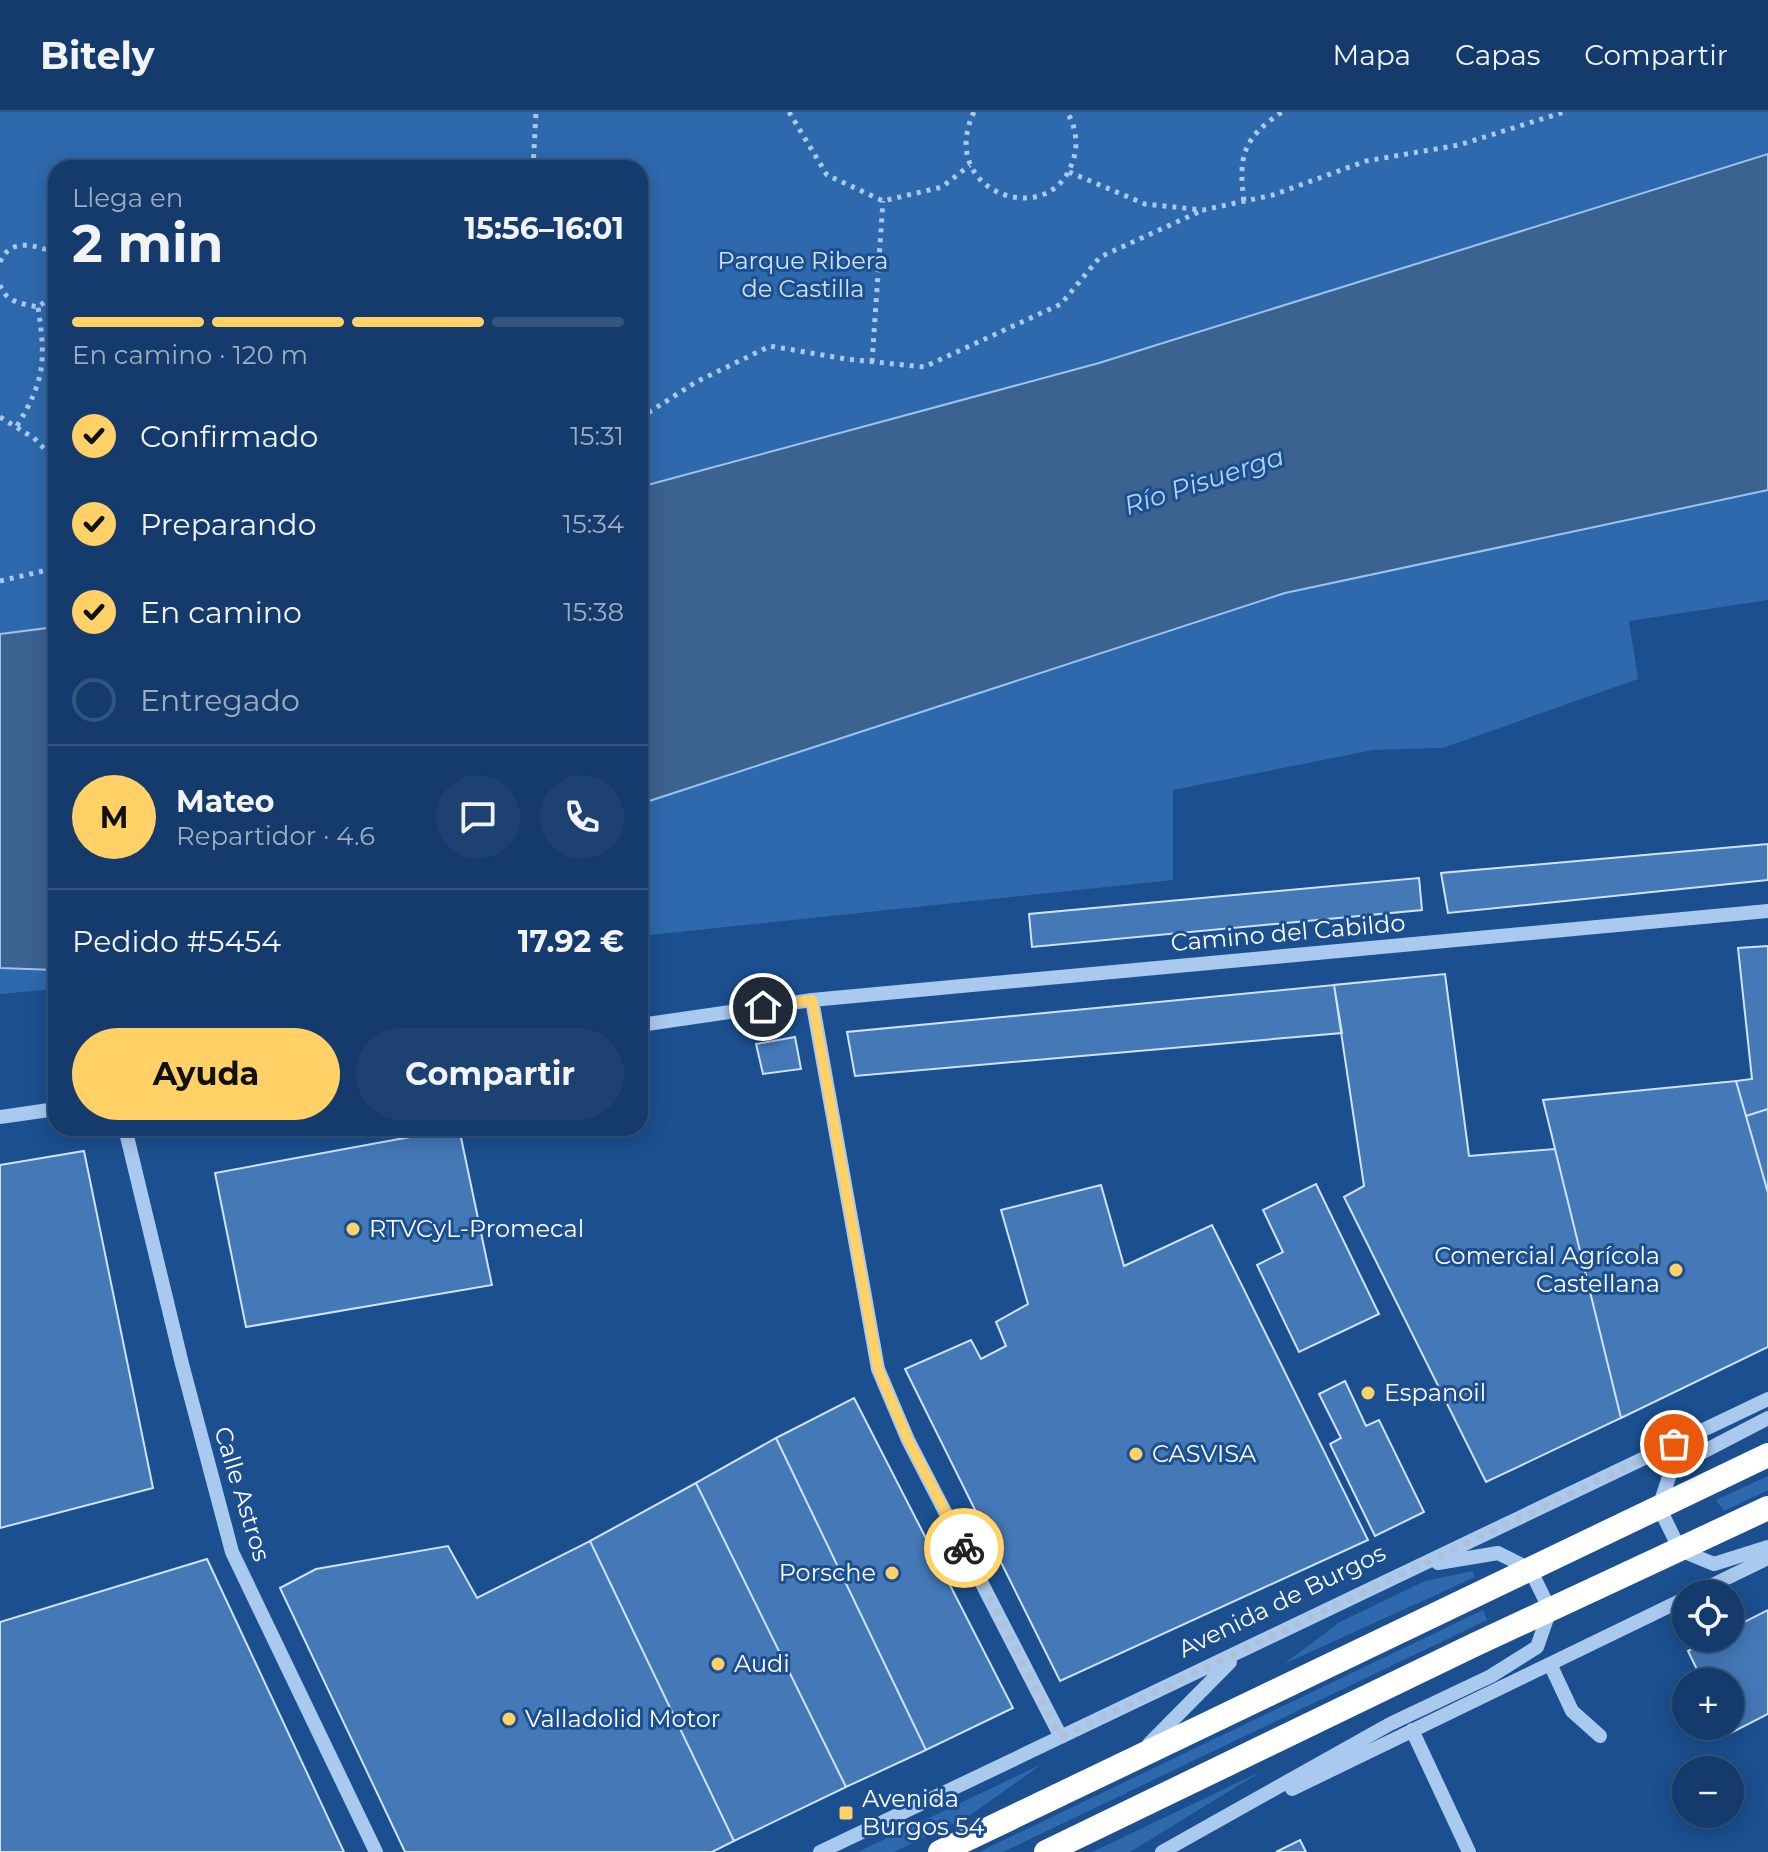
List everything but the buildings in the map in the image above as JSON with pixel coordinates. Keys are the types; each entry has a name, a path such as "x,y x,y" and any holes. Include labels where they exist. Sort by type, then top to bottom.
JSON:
{"highway":[{"path":"940,1852 1768,1455"},
{"path":"1046,1852 1768,1508"}],"street":[{"name":"Camino del Cabildo","path":"648,1024 812,1000 1768,911"},
{"path":"812,1000 878,1369 908,1440 1061,1737"},
{"path":"0,1117 48,1110"},
{"name":"Calle Astros","path":"127,1136 182,1364 232,1552 376,1852"},
{"name":"Avenida de Burgos","path":"820,1852 1768,1399"},
{"path":"1768,1418 1672,1468 1659,1507 1680,1550 1714,1564 1768,1547"},
{"path":"1162,1852 1390,1724 1491,1676 1537,1647 1550,1610 1530,1569 1498,1553 1422,1565"},
{"path":"1723,1580 1768,1558"},
{"path":"1162,1852 1672,1605"},
{"path":"1137,1757 1238,1653"},
{"path":"1550,1664 1572,1711 1600,1736"},
{"path":"1412,1730 1469,1852"}],"path":[{"path":"533,160 536,112"},
{"path":"789,112 827,175 883,201 942,187 970,165"},
{"path":"974,112 966,138 970,165 993,190 1009,197 1026,198 1043,194 1058,185 1069,172 1077,139 1067,112"},
{"path":"1244,201 1240,172 1247,148 1256,129 1282,112"},
{"path":"648,413 696,382 770,346 924,367 1061,304 1100,257 1203,210 1273,195 1366,161 1459,145 1564,112"},
{"path":"1069,172 1145,204 1203,210"},
{"path":"872,362 883,201"},
{"path":"0,262 3,252 18,244 32,244 48,252"},
{"path":"0,285 1,292 17,303 38,307 48,299"},
{"path":"17,426 33,400 42,375 43,338 38,307"},
{"path":"0,417 34,438 48,453"},
{"path":"0,581 48,570"}],"green space":[{"name":"Parque Ribera de Castilla","path":"0,112 1768,112 1768,154 1099,363 648,485 648,160 48,160 48,628 0,634"},
{"path":"1768,490 1768,600 1629,621 1638,679 1443,748 1373,750 1173,790 1173,880 648,935 648,801 1285,593"},
{"path":"0,968 48,970 48,990 0,994"},
{"path":"1768,1476 1768,1490 1724,1511 1716,1500"},
{"path":"1473,1571 1475,1577 1284,1664 1340,1622 1425,1581"},
{"path":"1483,1610 1487,1620 1003,1852 979,1852"},
{"path":"1042,1764 969,1816 894,1852 858,1852"},
{"path":"1262,1771 1130,1852 1092,1852"}],"water":[{"name":"Río Pisuerga","path":"1768,154 1768,490 1285,593 648,801 648,485 1099,363"},
{"path":"48,628 48,970 0,968 0,634"}],"way so far":[{"path":"964,1548 1061,1737 1674,1444"}],"place":[{"name":"RTVCyL-Promecal","path":"353,1229"},
{"name":"Comercial Agrícola Castellana","path":"1676,1270"},
{"name":"Espanoil","path":"1368,1393"},
{"name":"CASVISA","path":"1136,1454"},
{"name":"Porsche","path":"892,1573"},
{"name":"Audi","path":"718,1664"},
{"name":"Valladolid Motor","path":"509,1719"},
{"name":"Avenida Burgos 54","path":"846,1813"}],"route":[{"path":"763,1007 812,1000 878,1369 908,1440 964,1548"}]}
